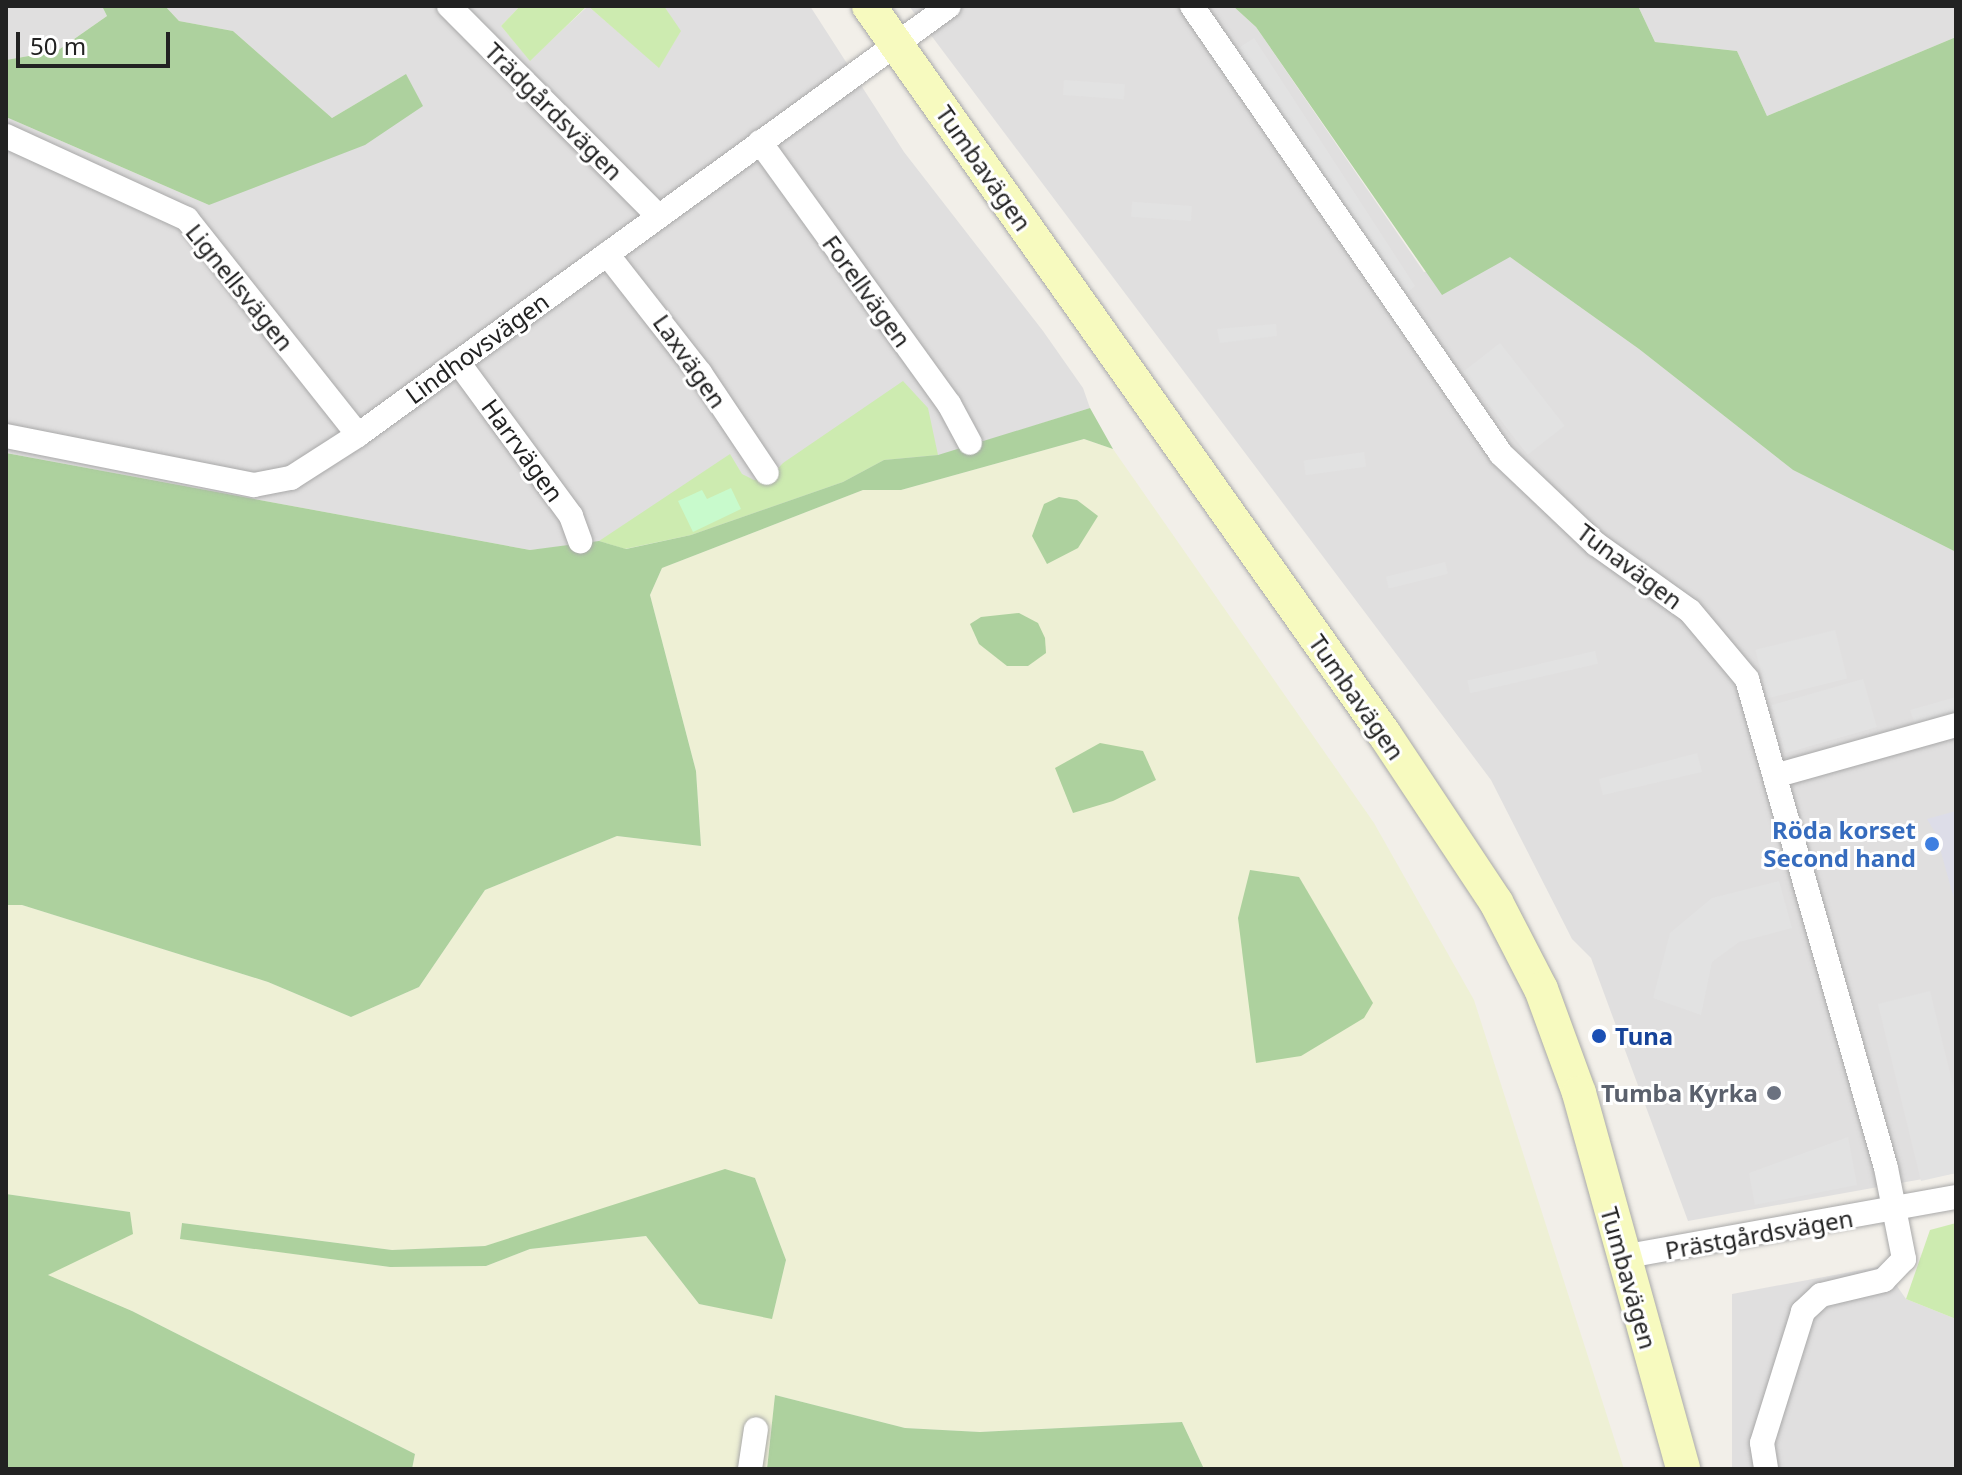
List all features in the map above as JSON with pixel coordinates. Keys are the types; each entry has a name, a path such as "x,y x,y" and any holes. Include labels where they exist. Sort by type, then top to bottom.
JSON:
{"main road":[{"name":"Tumbavägen","path":"869,6 1385,735 1496,902 1535,977 1579,1093 1683,1469"}],"street":[{"name":"Trädgårdsvägen","path":"449,6 658,216"},
{"name":"Lindhovsvägen","path":"6,436 254,485 291,478 358,435 895,42 949,6"},
{"name":"Tunavägen","path":"1192,6 1501,454 1596,544 1690,611 1740,664 1778,775 1895,1210"},
{"name":"Lignellsvägen","path":"6,136 187,219 358,435"},
{"name":"Forellvägen","path":"760,142 949,404 970,443"},
{"name":"Laxvägen","path":"607,254 682,349 767,473"},
{"name":"Harrvägen","path":"458,362 571,516 580,541"},
{"path":"1778,775 1956,725"},
{"name":"Prästgårdsvägen","path":"1622,1257 1956,1197"},
{"path":"1766,1469 1762,1443 1797,1323 1821,1295 1884,1280 1900,1267 1903,1251 1895,1210"},
{"path":"750,1469 756,1429"}],"shaded area":[{"path":"6,6 102,6 107,16 57,51 6,60"},
{"path":"165,6 520,6 501,26 530,60 588,6 659,67 680,32 664,6 810,6 904,152 1043,331 1083,388 1090,408 691,535 530,550 6,453 6,117 209,205 406,74 332,118 233,31 179,21"},
{"path":"909,6 1233,6 1256,27 1424,272 1510,257 1639,349 1793,470 1956,552 1956,1173 1688,1221 1591,958 1572,939 1491,780"},
{"path":"1638,6 1956,6 1956,37 1767,116 1737,51 1655,42"},
{"path":"1254,38 1415,286 1404,296 1237,49"},
{"path":"1064,80 1125,84 1124,99 1063,95"},
{"path":"1132,202 1192,206 1191,221 1131,217"},
{"path":"1276,324 1277,336 1220,343 1217,329"},
{"path":"1500,343 1565,426 1528,455 1463,372"},
{"path":"1364,452 1366,467 1306,475 1304,460"},
{"path":"1445,562 1448,574 1389,588 1386,577"},
{"path":"1835,630 1847,679 1768,698 1755,650"},
{"path":"1595,651 1598,664 1470,693 1467,680"},
{"path":"1863,679 1877,727 1785,753 1772,705"},
{"path":"1956,697 1956,714 1915,725 1910,710"},
{"path":"1697,753 1702,772 1603,795 1599,779"},
{"path":"1956,811 1956,906 1936,834 1927,819"},
{"path":"1779,881 1792,928 1739,942 1712,962 1701,1015 1653,998 1670,933 1712,898"},
{"path":"1930,991 1956,1098 1956,1173 1921,1181 1878,1004"},
{"path":"1848,1137 1857,1185 1755,1205 1749,1173"},
{"path":"1883,1266 1906,1299 1956,1319 1956,1469 1732,1469 1732,1294"}],"green space":[{"path":"102,6 165,6 179,21 233,31 332,118 406,74 423,106 365,145 209,205 6,117 6,60 57,51 107,16"},
{"path":"520,6 587,6 530,61 501,26"},
{"path":"588,6 664,6 681,31 659,68"},
{"path":"1233,6 1638,6 1655,42 1737,51 1767,116 1956,37 1956,552 1793,470 1639,349 1510,257 1442,295 1256,27"},
{"path":"903,381 928,408 938,455 884,460 843,482 691,535 625,549 599,541 730,454 742,474 754,480 769,478 783,463"},
{"path":"1090,408 1113,449 1084,439 901,490 863,490 662,568 650,595 696,771 701,846 617,836 485,890 419,987 351,1017 268,982 22,905 6,905 6,453 530,550 599,541 626,549 691,535 843,482 884,460 938,455"},
{"path":"1084,439 1113,449 1374,823 1474,1000 1624,1469 1204,1469 1182,1422 980,1432 905,1428 775,1395 767,1469 412,1469 415,1454 132,1311 47,1275 132,1234 130,1212 6,1194 6,905 22,905 268,982 351,1017 419,987 485,890 617,836 701,846 696,771 650,595 662,568 863,490 901,490","holes":["755,1178 786,1260 772,1318 699,1304 646,1236 530,1249 486,1266 390,1267 180,1238 182,1223 392,1250 485,1246"]},
{"path":"731,488 741,509 693,532 678,501 702,490 707,499"},
{"path":"1059,497 1077,500 1098,516 1078,548 1047,564 1032,536 1044,504"},
{"path":"1019,613 1038,623 1045,638 1046,653 1028,666 1007,666 979,644 970,624 981,617"},
{"path":"1100,743 1143,751 1156,780 1113,801 1073,813 1055,768"},
{"path":"1250,870 1299,877 1373,1003 1364,1018 1301,1056 1256,1063 1238,918"},
{"path":"725,1169 755,1178 786,1260 772,1319 699,1304 646,1236 530,1249 486,1266 390,1267 180,1239 182,1223 392,1250 485,1246"},
{"path":"6,1194 130,1212 133,1234 48,1275 132,1311 415,1454 412,1469 6,1469"},
{"path":"1956,1223 1956,1319 1906,1299 1930,1230"},
{"path":"775,1395 905,1428 980,1432 1182,1422 1204,1469 767,1469"}],"place":[{"name":"Röda korset Second hand","path":"1932,844"},
{"name":"Tuna","path":"1599,1036"},
{"name":"Tumba Kyrka","path":"1774,1093"}]}
